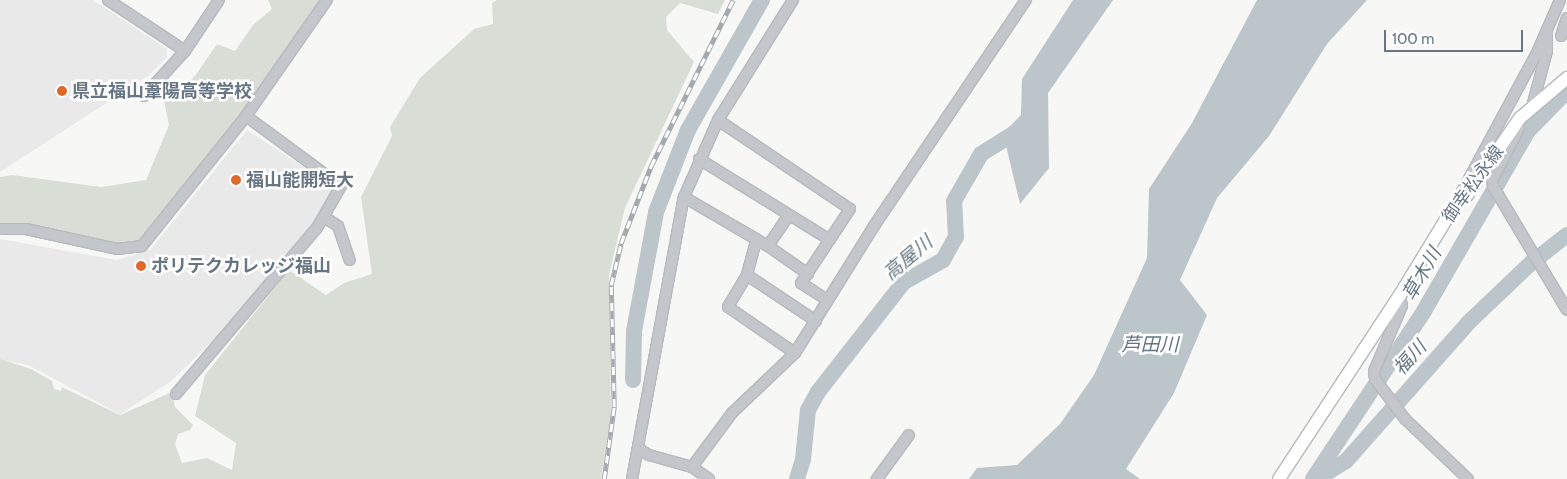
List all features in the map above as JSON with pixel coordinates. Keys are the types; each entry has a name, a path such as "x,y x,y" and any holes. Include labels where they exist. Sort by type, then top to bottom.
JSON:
{"main road":[{"name":"御幸松永線","path":"1279,479 1400,295 1455,205 1467,195 1520,118 1533,104 1567,78"}],"street":[{"path":"108,0 185,51"},
{"path":"144,96 185,51 218,0"},
{"path":"0,229 26,229 118,249 142,246 246,116 327,0"},
{"path":"632,479 684,197 699,159 718,120 793,0"},
{"path":"696,470 732,413 795,353 827,300 1026,0"},
{"path":"1455,205 1546,31 1560,0"},
{"path":"1561,36 1567,18"},
{"path":"1533,104 1547,51 1546,31"},
{"path":"176,394 324,217 341,186 246,116"},
{"path":"1520,118 1520,126 1492,182 1567,310"},
{"path":"718,120 850,208 801,284 827,300"},
{"path":"699,159 788,216 830,240"},
{"path":"684,197 756,241 768,246 808,274"},
{"path":"768,246 788,216"},
{"path":"324,217 338,226 350,260"},
{"path":"756,241 747,275 728,307 795,353"},
{"path":"747,275 816,321"},
{"path":"1400,295 1402,306 1374,371 1376,381 1394,404 1468,479"},
{"path":"877,479 909,435"},
{"path":"639,449 649,455 696,470 709,479"}],"shaded area":[{"name":"県立福山葦陽高等学校","path":"0,0 93,0 167,49 167,57 148,76 0,172"},
{"path":"268,0 321,0 245,114 141,243 116,246 0,225 0,177 12,175 101,187 146,180 169,125 164,101 195,76 217,44 235,51 253,25 272,9"},
{"path":"497,0 725,0 718,14 680,3 666,17 667,30 694,62 625,208 609,275 611,416 601,479 0,479 0,359 31,369 52,381 54,389 61,391 62,387 120,415 172,392 175,407 193,425 190,430 178,434 175,444 182,463 207,458 232,470 236,443 195,416 205,375 289,270 326,295 344,283 372,274 361,197 392,136 390,127 420,78 474,29 493,24 492,3"},
{"name":"ポリテクカレッジ福山","path":"247,130 334,187 316,223 223,331 170,382 120,414 28,365 0,360 0,239 117,260 150,250"}],"water":[{"path":"1073,0 1113,0 1048,93 1049,168 1020,204 1003,133 1021,115 1022,79"},
{"name":"芦田川","path":"1257,0 1367,0 1327,44 1269,136 1217,198 1180,280 1207,315 1174,393 1126,469 1140,479 969,479 977,468 1017,465 1060,424 1094,375 1147,258 1149,189 1192,123"}],"waterway":[{"path":"633,380 634,331 656,212 688,130 762,0"},
{"name":"草木川","path":"1313,479 1424,311 1528,131 1567,91"},
{"name":"高屋川","path":"797,479 803,459 808,410 818,392 904,282 943,260 956,237 954,201 981,154 1021,129"},
{"name":"福川","path":"1540,256 1567,235"},
{"name":"福川","path":"1317,479 1346,461 1469,322 1533,261"}],"railway":[{"path":"604,479 614,407 611,285 621,243 651,166 733,0"}],"place":[{"name":"県立福山葦陽高等学校","path":"62,91"},
{"name":"福山能開短大","path":"236,180"},
{"name":"ポリテクカレッジ福山","path":"141,266"}]}
